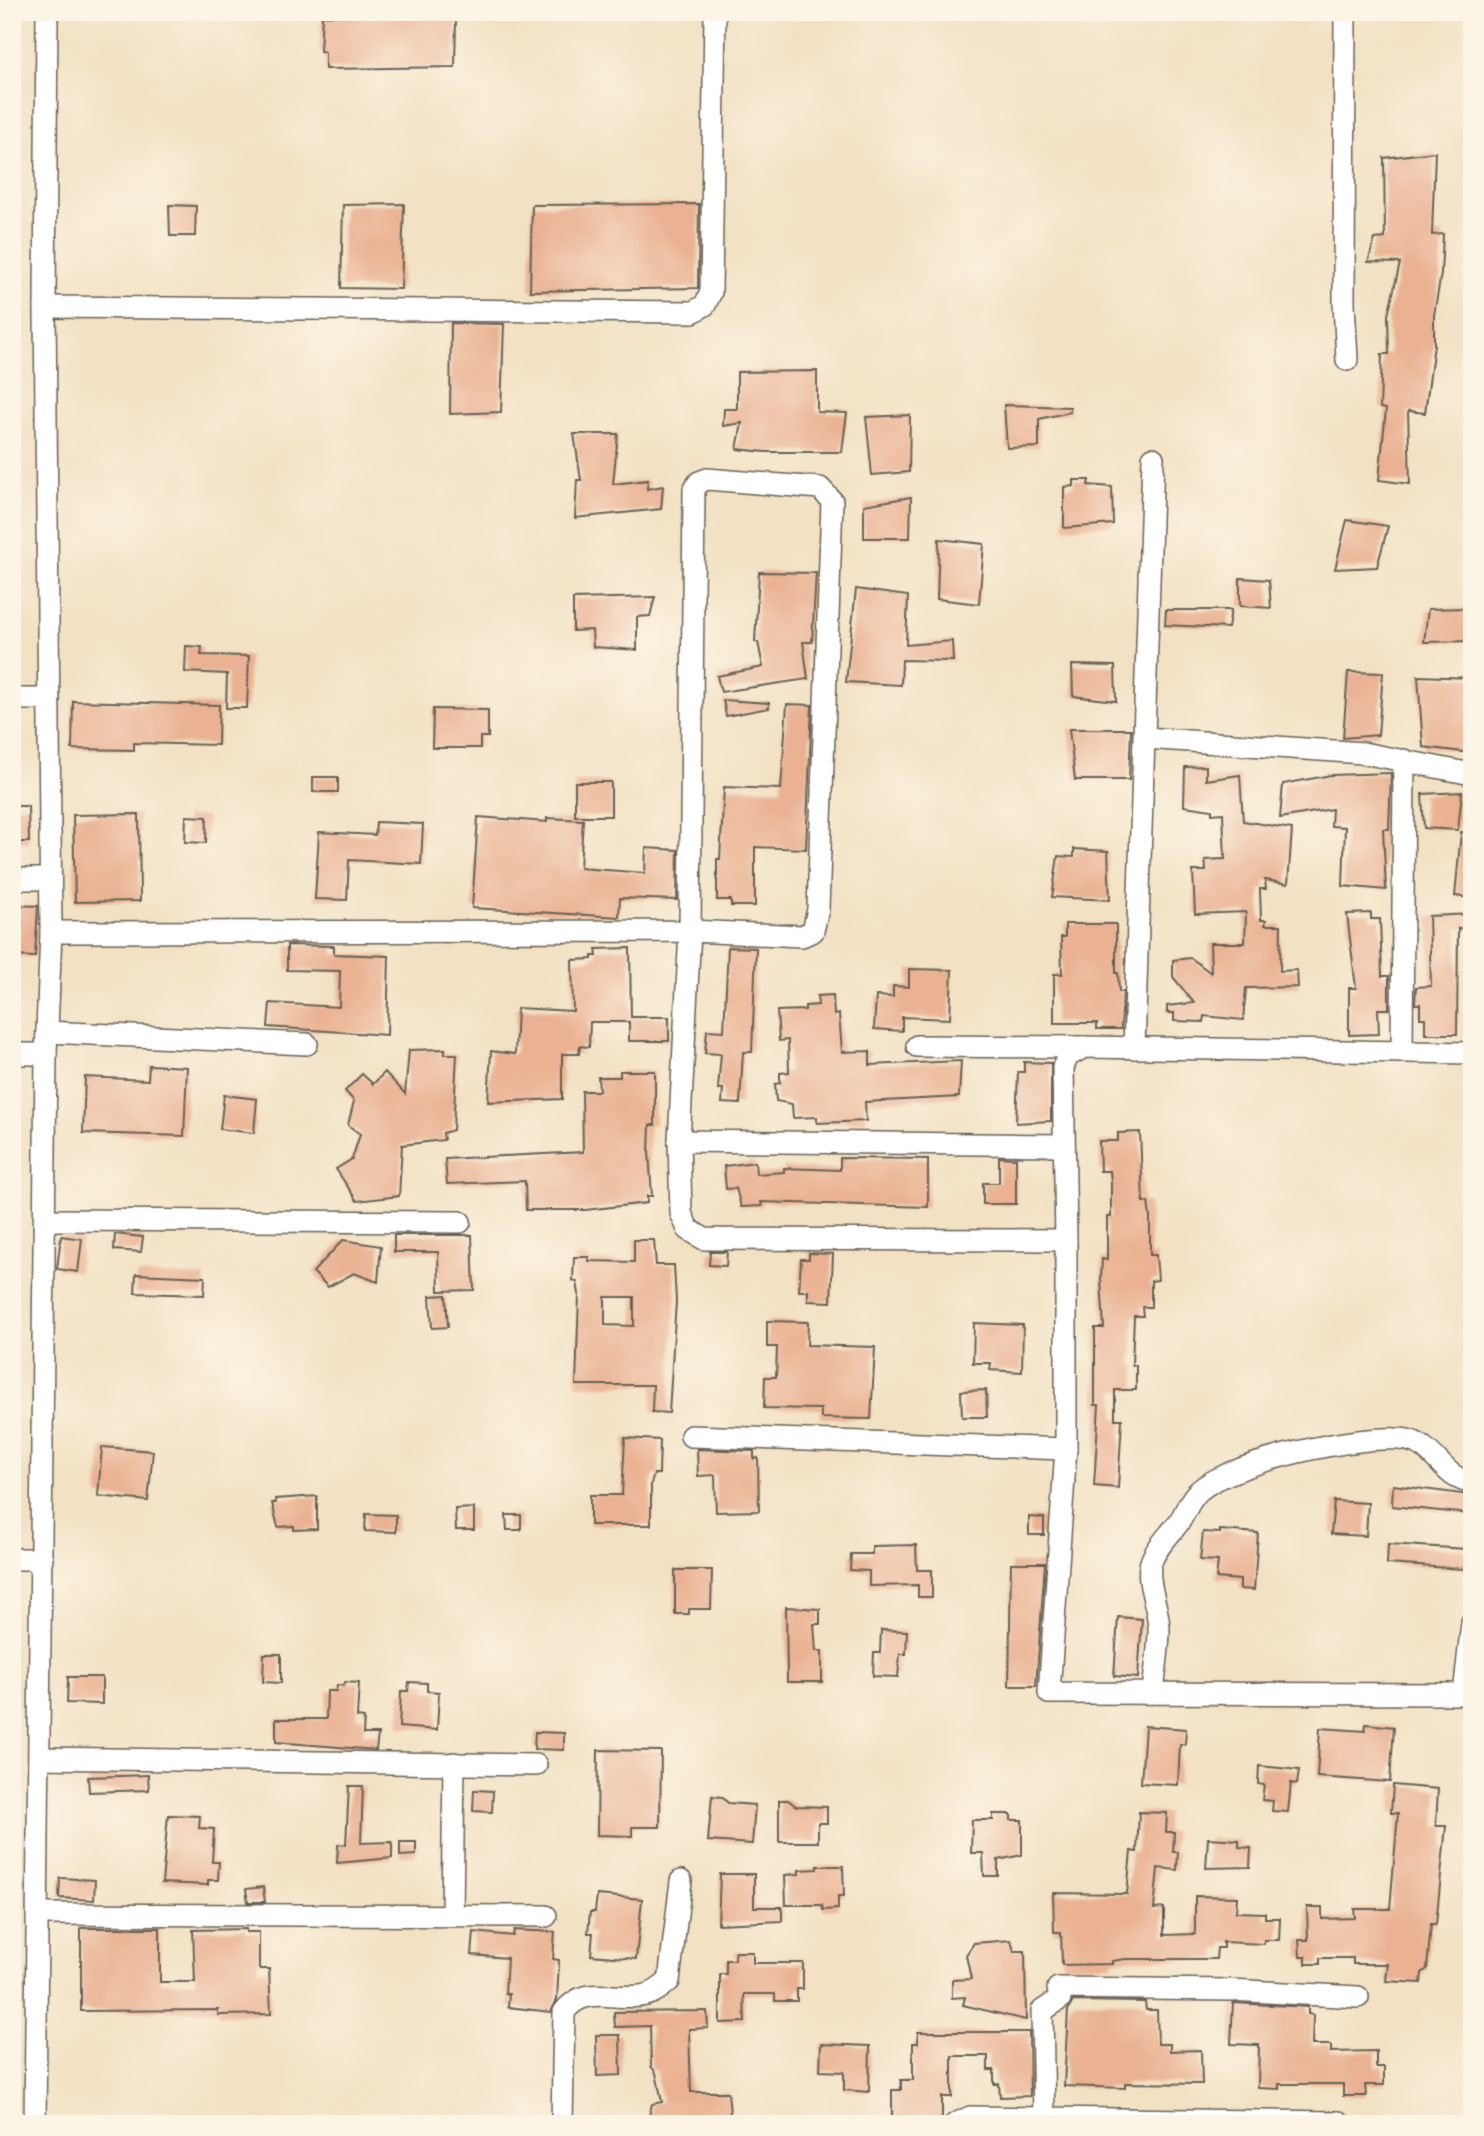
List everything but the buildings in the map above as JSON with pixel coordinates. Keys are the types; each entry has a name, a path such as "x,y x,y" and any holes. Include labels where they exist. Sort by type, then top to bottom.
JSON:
{"street":[{"path":"35,2124 46,1054 51,932 45,307 47,12"},
{"path":"45,307 693,312 705,305 711,292 715,12"},
{"path":"1345,12 1344,303 1347,360"},
{"path":"1134,1048 1153,458"},
{"path":"51,932 690,931 802,936 813,931 817,924 832,501 820,488 707,479 699,482 694,489 690,931 679,1141 681,1213 688,1229 704,1239 1066,1240"},
{"path":"12,699 49,699"},
{"path":"1145,738 1363,752 1472,774"},
{"path":"1402,1052 1404,760"},
{"path":"12,879 50,879"},
{"path":"47,1032 307,1044"},
{"path":"916,1046 1472,1053"},
{"path":"1084,1047 1068,1056 1063,1068 1066,1449 1049,1693 1468,1694 1472,1622"},
{"path":"12,1054 46,1054"},
{"path":"679,1141 1064,1144"},
{"path":"45,1220 460,1222"},
{"path":"691,1436 1066,1449"},
{"path":"1153,1692 1160,1628 1149,1578 1150,1564 1155,1553 1185,1516 1195,1494 1234,1471 1340,1443 1385,1439 1410,1440 1432,1454 1450,1475 1472,1482"},
{"path":"12,1559 42,1559"},
{"path":"40,1758 536,1765"},
{"path":"452,1916 454,1763"},
{"path":"562,2124 564,2012 571,2002 582,1996 645,1996 669,1981 681,1881"},
{"path":"38,1914 546,1916"},
{"path":"1044,2118 1042,2011 1060,1998 1058,1988 1231,1990 1358,1997"},
{"path":"955,2124 970,2117 1339,2122"}]}
